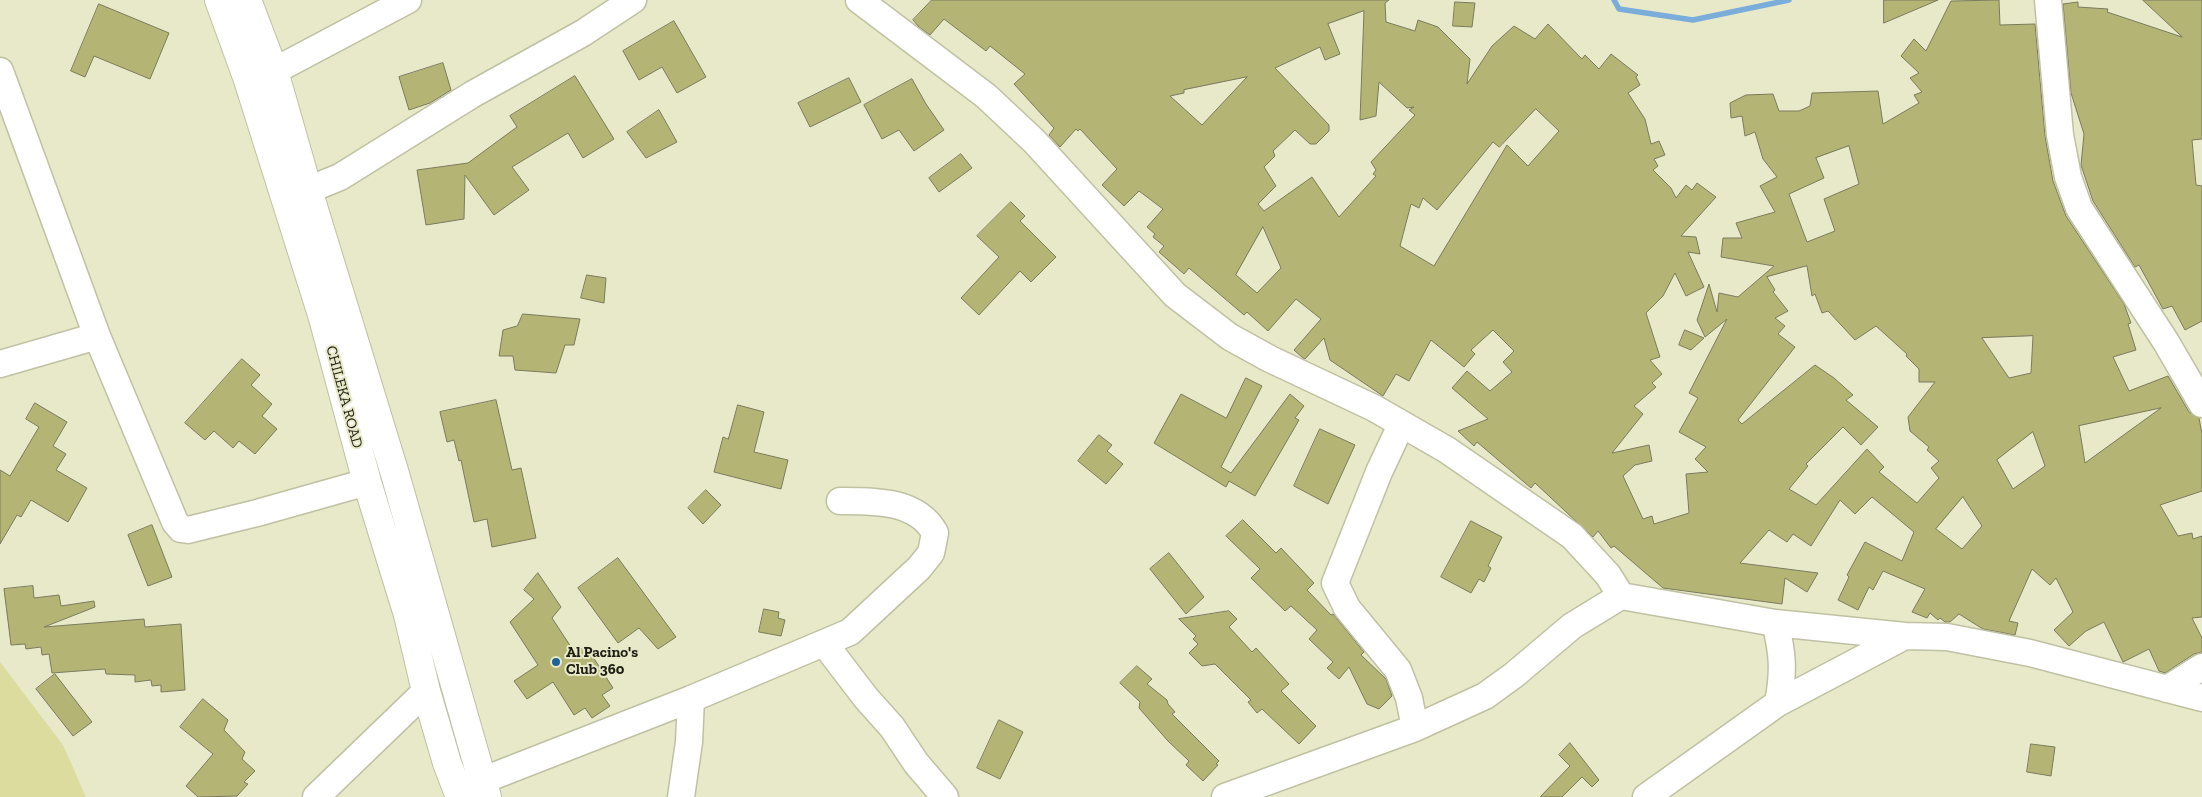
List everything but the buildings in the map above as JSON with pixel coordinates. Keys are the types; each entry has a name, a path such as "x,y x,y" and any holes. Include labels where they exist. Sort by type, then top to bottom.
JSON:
{"highway":[{"name":"CHILEKA ROAD","path":"220,0 248,80 323,318 367,482 408,615 426,691 447,763 460,797"},
{"name":"CHILEKA ROAD","path":"247,0 274,71 308,190 395,474 484,789"}],"street":[{"path":"274,71 408,0"},
{"path":"308,190 340,177 465,99 583,33 633,0"},
{"path":"859,0 986,96 1034,141 1175,294 1199,314 1238,341 1374,408 1447,450 1572,536 1608,575 1621,596"},
{"path":"2048,0 2060,135 2068,177 2079,208 2166,342 2202,404"},
{"path":"0,71 97,336 175,522 181,530 257,514 367,482"},
{"path":"0,364 97,336"},
{"path":"1401,425 1379,472 1335,583 1347,608 1398,670 1409,698 1415,728"},
{"path":"484,789 850,632 919,568 931,553 935,533 928,521 909,509 874,501 840,501"},
{"path":"1225,797 1415,728 1485,696 1514,675 1572,626 1621,596 1774,623 1905,636 1947,637 2030,653 2202,698"},
{"path":"1774,623 1782,649 1783,663 1778,703"},
{"path":"1646,797 1778,703 1905,636"},
{"path":"824,643 866,698 892,727 916,763 945,797"},
{"path":"2167,689 2202,667"},
{"path":"316,797 426,691"},
{"path":"682,797 689,742 691,699"}],"green space":[{"path":"0,662 63,745 86,797 0,797"}],"waterway":[{"path":"1614,0 1619,9 1693,20 1789,0"}],"place":[{"name":"Al Pacino's Club 360","path":"556,662"}]}
